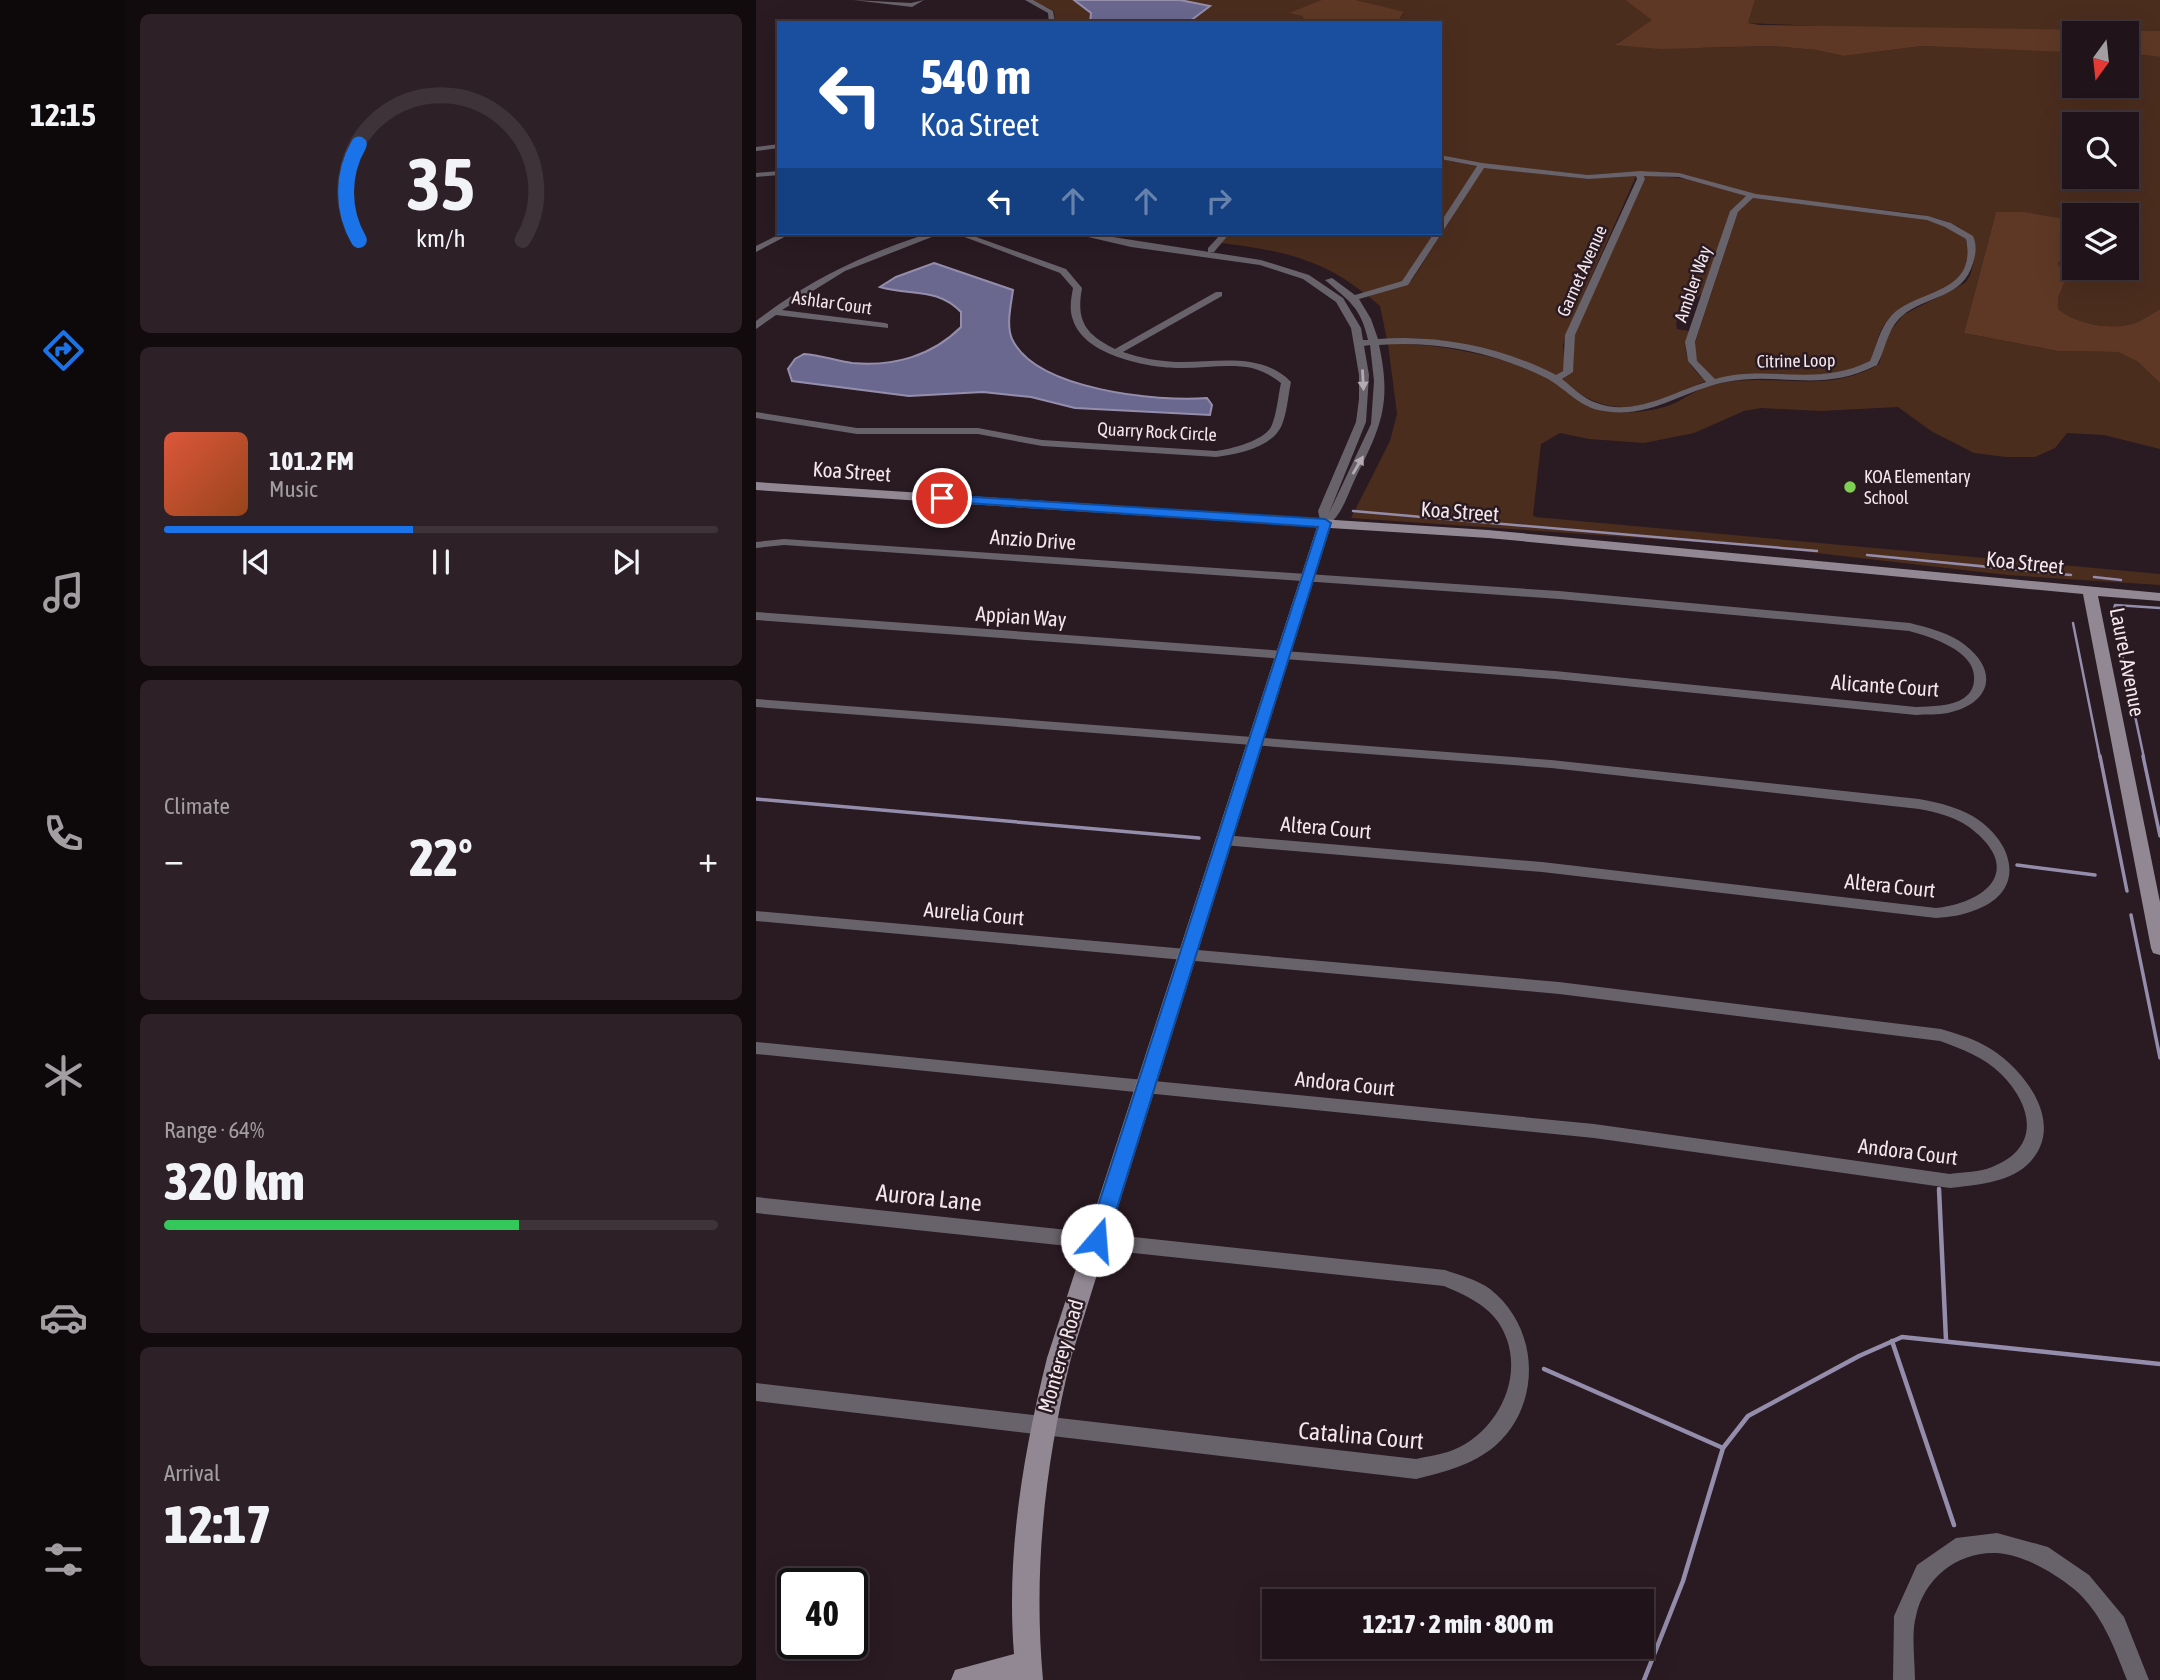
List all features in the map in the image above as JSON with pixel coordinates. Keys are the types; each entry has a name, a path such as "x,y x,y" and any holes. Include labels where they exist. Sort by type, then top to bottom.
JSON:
{"main road":[{"name":"Koa Street","path":"756,486 1325,523 1664,550 2160,597"},
{"name":"Monterey Road","path":"1028,1672 1025,1570 1030,1502 1042,1424 1059,1358 1325,523"},
{"name":"Laurel Avenue","path":"2090,591 2157,920 2160,948"},
{"path":"965,1680 1028,1672"}],"street":[{"path":"858,0 912,5 921,0"},
{"path":"1028,0 1051,12 1052,21"},
{"path":"756,151 777,148"},
{"name":"Citrine Loop","path":"1358,344 1433,341 1523,366 1556,379 1584,401 1622,409 1670,402 1713,382 1740,377 1821,380 1860,372 1874,363 1883,335 1899,314 1953,288 1967,275 1972,243 1962,232 1910,214 1751,195 1696,178 1640,173 1588,177 1482,165 1442,157"},
{"path":"1442,226 1482,165"},
{"path":"756,175 777,173"},
{"name":"Garnet Avenue","path":"1556,379 1569,369 1567,345 1570,335 1641,179 1640,173"},
{"name":"Ambler Way","path":"1713,382 1695,367 1689,354 1690,342 1734,211 1751,195"},
{"path":"756,249 784,235"},
{"path":"756,326 820,278 851,263 932,235"},
{"name":"Quarry Rock Circle","path":"756,415 857,431 978,431 1042,443 1206,454 1238,451 1258,443 1270,435 1277,425 1286,382 1270,370 1242,364 1175,365 1116,352 1086,335 1076,324 1073,313 1078,288 1063,271 964,235"},
{"path":"1085,235 1261,263 1306,277 1340,300 1349,312 1364,375 1361,422 1323,511 1325,523 1336,514 1376,423 1379,375 1363,310 1354,298 1326,278 1293,264 1117,235"},
{"path":"1211,250 1224,235"},
{"path":"1354,298 1405,283 1436,235"},
{"path":"1116,352 1219,294"},
{"name":"Ashlar Court","path":"774,312 885,326"},
{"name":"Anzio Drive","path":"756,545 784,542 1307,578"},
{"name":"Alicante Court","path":"1283,654 1655,683 1916,711 1954,708 1970,700 1981,684 1981,670 1968,651 1951,639 1918,629 1685,606 1307,578"},
{"name":"Appian Way","path":"756,616 1283,654"},
{"path":"756,703 1255,742"},
{"name":"Altera Court","path":"1223,840 1542,867 1936,913 1963,910 1986,901 2000,885 2004,872 1999,850 1975,825 1940,808 1919,804 1551,764 1255,742"},
{"name":"Aurelia Court","path":"756,916 1188,954"},
{"name":"Andora Court","path":"1146,1085 1594,1131 1950,1181 1979,1180 2002,1174 2024,1158 2035,1135 2032,1103 2014,1073 1979,1047 1941,1035 1559,988 1188,954"},
{"path":"756,1048 1146,1085"},
{"name":"Aurora Lane","path":"756,1205 1097,1240"},
{"name":"Catalina Court","path":"1042,1424 1416,1469 1444,1464 1475,1452 1499,1430 1516,1398 1521,1362 1510,1327 1491,1302 1455,1281 1419,1274 1097,1240"},
{"path":"756,1391 1042,1424"},
{"path":"1904,1680 1902,1628 1905,1606 1914,1587 1940,1557 1959,1547 1979,1542 2003,1543 2039,1553 2087,1584 2113,1617 2126,1640 2138,1680"}],"shaded area":[{"path":"1032,0 1074,0 1091,13 1090,21 1055,21 1054,11"},
{"path":"1074,0 1180,0 1210,6 1190,21 1090,21 1091,13"},
{"path":"1180,0 1323,2 1290,13 1302,16 1306,21 1190,21 1209,6"},
{"path":"1322,0 1356,0 1404,12 1398,21 1306,21 1302,16 1289,13"},
{"path":"1356,0 1625,0 1653,20 1617,43 1704,48 1771,46 1816,50 1844,56 1922,46 2062,51 2062,98 2139,98 2139,55 2160,57 2160,309 2135,323 2105,326 2074,319 2058,309 2058,298 2066,280 2139,280 2139,203 2062,203 2062,219 2025,212 1996,212 1964,333 2058,351 2118,352 2138,362 2160,383 2160,449 2104,435 2067,433 2055,448 2035,457 2006,457 1974,453 1931,431 1898,407 1820,411 1761,408 1744,411 1694,433 1644,443 1589,439 1560,433 1541,444 1533,515 2160,574 2160,585 2007,575 1757,546 1351,518 1390,441 1397,414 1388,344 1449,348 1495,358 1536,372 1583,404 1596,409 1615,412 1646,411 1675,403 1708,386 1734,381 1818,381 1859,374 1879,364 1887,336 1903,315 1965,283 1974,258 1971,238 1964,230 1944,220 1921,215 1756,195 1680,174 1642,171 1588,175 1483,164 1442,155 1442,21 1398,21 1404,13"},
{"path":"1625,0 1755,0 1748,23 1760,25 2062,30 2062,52 1922,46 1844,56 1816,50 1771,46 1661,49 1615,45 1652,20"},
{"path":"1755,0 2160,0 2160,31 2139,31 2139,21 2062,21 2062,30 1886,29 1748,23"},
{"path":"2139,31 2160,31 2160,57 2139,55"},
{"path":"1442,159 1477,166 1442,220"},
{"path":"1484,167 1587,179 1637,174 1566,334 1563,345 1565,369 1556,376 1452,343 1419,338 1387,340 1380,306 1368,296 1401,287 1412,280"},
{"path":"1644,174 1694,180 1746,196 1730,211 1703,293 1686,305 1676,323 1677,329 1689,331 1686,347 1688,359 1706,381 1650,403 1616,407 1599,403 1581,394 1562,380 1573,369 1574,335 1645,179"},
{"path":"1753,198 1926,219 1946,226 1966,239 1967,257 1963,270 1956,280 1945,288 1894,314 1881,330 1870,362 1838,375 1740,375 1715,379 1699,364 1695,355 1695,343 1738,212"},
{"path":"1996,212 2025,212 2062,218 2062,257 2058,263 2062,280 2066,280 2058,298 2058,309 2084,322 2116,326 2135,323 2160,309 2160,383 2138,362 2118,352 2058,351 1964,333"},
{"path":"2062,234 2062,271 2058,263"},
{"path":"1228,235 1433,235 1402,281 1364,293 1330,271 1296,257 1221,243"},
{"path":"934,263 1013,290 1009,321 1012,339 1025,356 1046,370 1071,381 1130,395 1207,398 1212,405 1210,415 1075,408 1031,397 983,392 909,396 792,381 788,369 795,359 804,354 852,363 882,363 925,352 950,337 961,327 961,312 952,304 933,295 880,287 896,277"}],"waterway":[{"path":"1353,511 1817,551"},
{"path":"1867,555 2071,575"},
{"path":"2094,577 2121,580"},
{"path":"2144,758 2113,612 2115,605 2160,608"},
{"path":"2073,623 2100,758"},
{"path":"2100,756 2127,891"},
{"path":"2143,756 2160,836"},
{"path":"756,799 1199,838"},
{"path":"2017,865 2095,875"},
{"path":"2131,915 2160,1058"},
{"path":"1939,1189 1946,1340"},
{"path":"1892,1341 1902,1337 2160,1364"},
{"path":"1723,1448 1748,1416 1859,1356 1892,1341"},
{"path":"1892,1341 1954,1525"},
{"path":"1544,1369 1723,1448"},
{"path":"1644,1680 1683,1581 1723,1448"}],"place":[{"name":"KOA Elementary School","path":"1850,487"}],"route":[{"path":"942,498 1325,523 1097,1240"}]}
